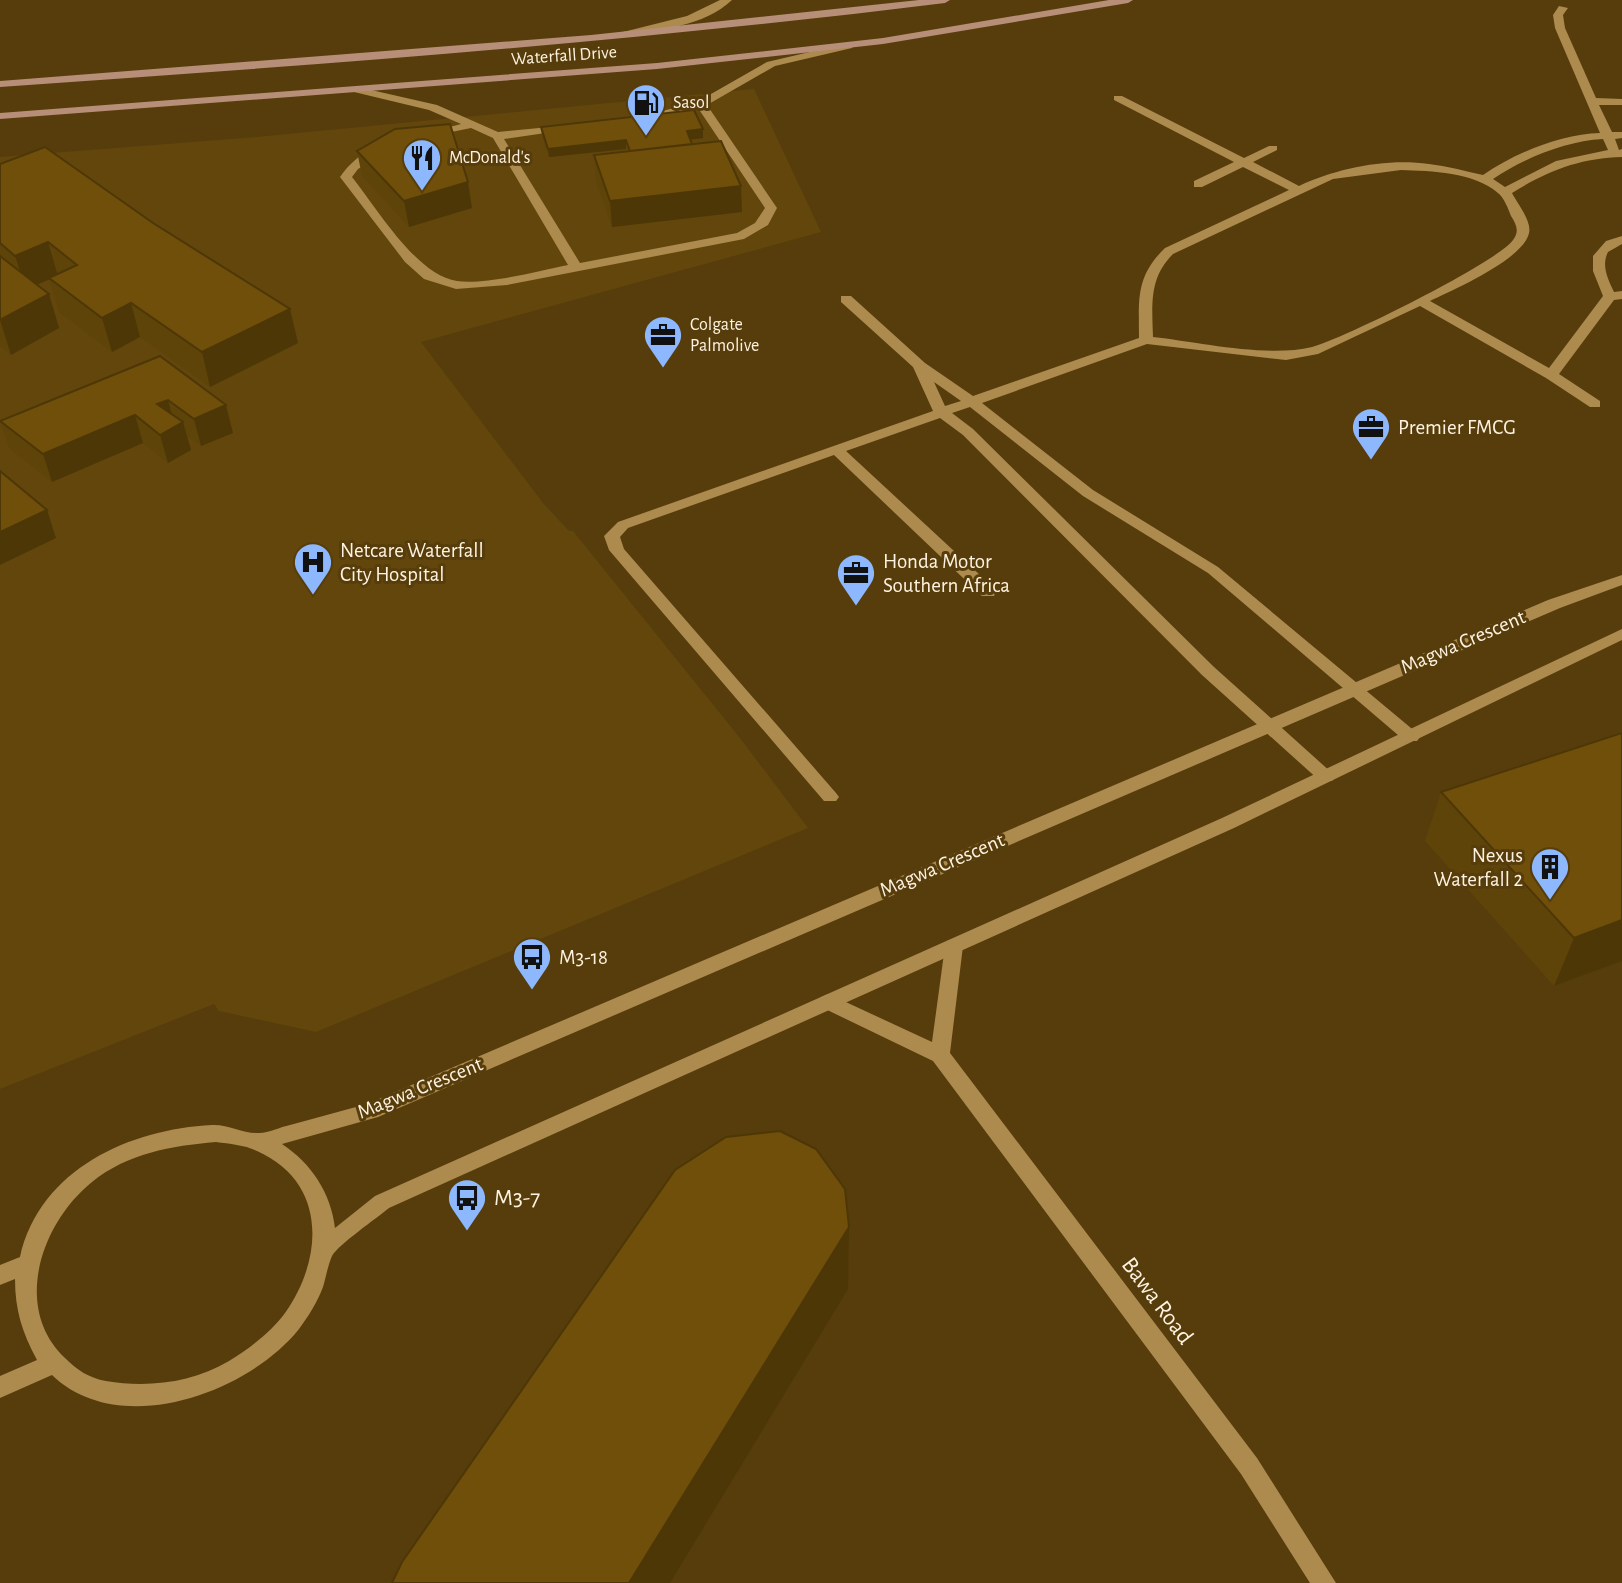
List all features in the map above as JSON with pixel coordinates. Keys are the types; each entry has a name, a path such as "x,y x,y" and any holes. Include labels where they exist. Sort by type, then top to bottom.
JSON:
{"main road":[{"name":"Waterfall Drive","path":"0,84 582,41 781,21 945,0"},
{"name":"Waterfall Drive","path":"0,116 657,66 883,41 1128,0"}],"street":[{"path":"582,41 688,21 710,12 727,0"},
{"path":"1505,192 1550,166 1573,158 1618,153 1560,28 1558,15 1563,8"},
{"path":"638,117 674,112 701,104 771,64 834,48 883,41"},
{"path":"358,90 433,107 497,136 574,126"},
{"path":"1118,98 1300,191"},
{"path":"1593,101 1622,102"},
{"path":"390,147 372,154 354,166 346,177 410,259 429,276 456,285 507,281 740,236 759,228 769,218 771,208 701,104"},
{"path":"419,138 471,125"},
{"path":"1485,179 1508,163 1565,142 1581,137 1622,135"},
{"path":"497,136 575,266"},
{"path":"1198,184 1273,148"},
{"path":"830,797 617,550 612,536 623,525 1146,340 1286,356 1318,350 1422,302 1475,274 1517,246 1523,226 1505,192 1485,179 1428,167 1401,166 1330,176 1169,251 1154,263 1147,283 1146,340"},
{"path":"1552,375 1616,296 1598,273 1597,263 1602,251 1614,242 1622,240"},
{"path":"846,299 920,366 973,401 1088,493 1213,570 1411,737"},
{"path":"1422,302 1552,375 1595,404"},
{"path":"920,366 940,411 968,432 1208,671 1326,777"},
{"path":"835,449 988,592"},
{"name":"Magwa Crescent","path":"258,1142 371,1111 1554,604 1622,580"},
{"path":"324,1249 382,1202 1326,777 1622,634"},
{"path":"828,1002 940,1055 954,946"},
{"name":"Bawa Road","path":"940,1055 1249,1466 1324,1583"},
{"path":"216,1133 258,1142 292,1161 316,1191 326,1232 318,1277 293,1322 252,1360 199,1386 143,1396 90,1388 50,1365 26,1332 18,1293 26,1251 48,1210 82,1177 124,1151 170,1136 216,1133"},
{"path":"0,1275 24,1265"},
{"path":"0,1387 50,1365"}],"shaded area":[{"name":"Netcare Waterfall City Hospital","path":"754,89 821,232 421,342 543,503 569,531 573,531 740,738 808,828 316,1032 219,1011 214,1004 0,1089 0,157 256,137"}],"building":[{"path":"694,110 703,129 687,131 692,144 630,151 626,140 548,149 541,127"},
{"path":"450,124 468,182 404,201 357,151 395,129"},
{"path":"721,141 741,186 610,201 594,155"},
{"path":"45,147 153,223 290,309 202,352 131,303 102,318 49,278 77,265 48,242 15,256 0,243 0,164"},
{"path":"0,256 49,294 0,320"},
{"path":"160,356 226,405 194,419 168,400 157,404 183,422 160,435 135,415 43,454 0,421"},
{"path":"0,471 47,510 0,532"},
{"path":"1622,733 1622,920 1574,938 1441,792"},
{"path":"780,1131 816,1149 845,1189 849,1227 629,1583 392,1583 402,1562 675,1170 726,1137"}],"place":[{"name":"Sasol","path":"646,137"},
{"name":"McDonald's","path":"422,192"},
{"name":"Colgate Palmolive","path":"663,369"},
{"name":"Premier FMCG","path":"1371,461"},
{"name":"Netcare Waterfall City Hospital","path":"313,596"},
{"name":"Honda Motor Southern Africa","path":"856,607"},
{"name":"Nexus Waterfall 2","path":"1550,901"},
{"name":"M3-18","path":"532,991"},
{"name":"M3-7","path":"467,1232"}]}
